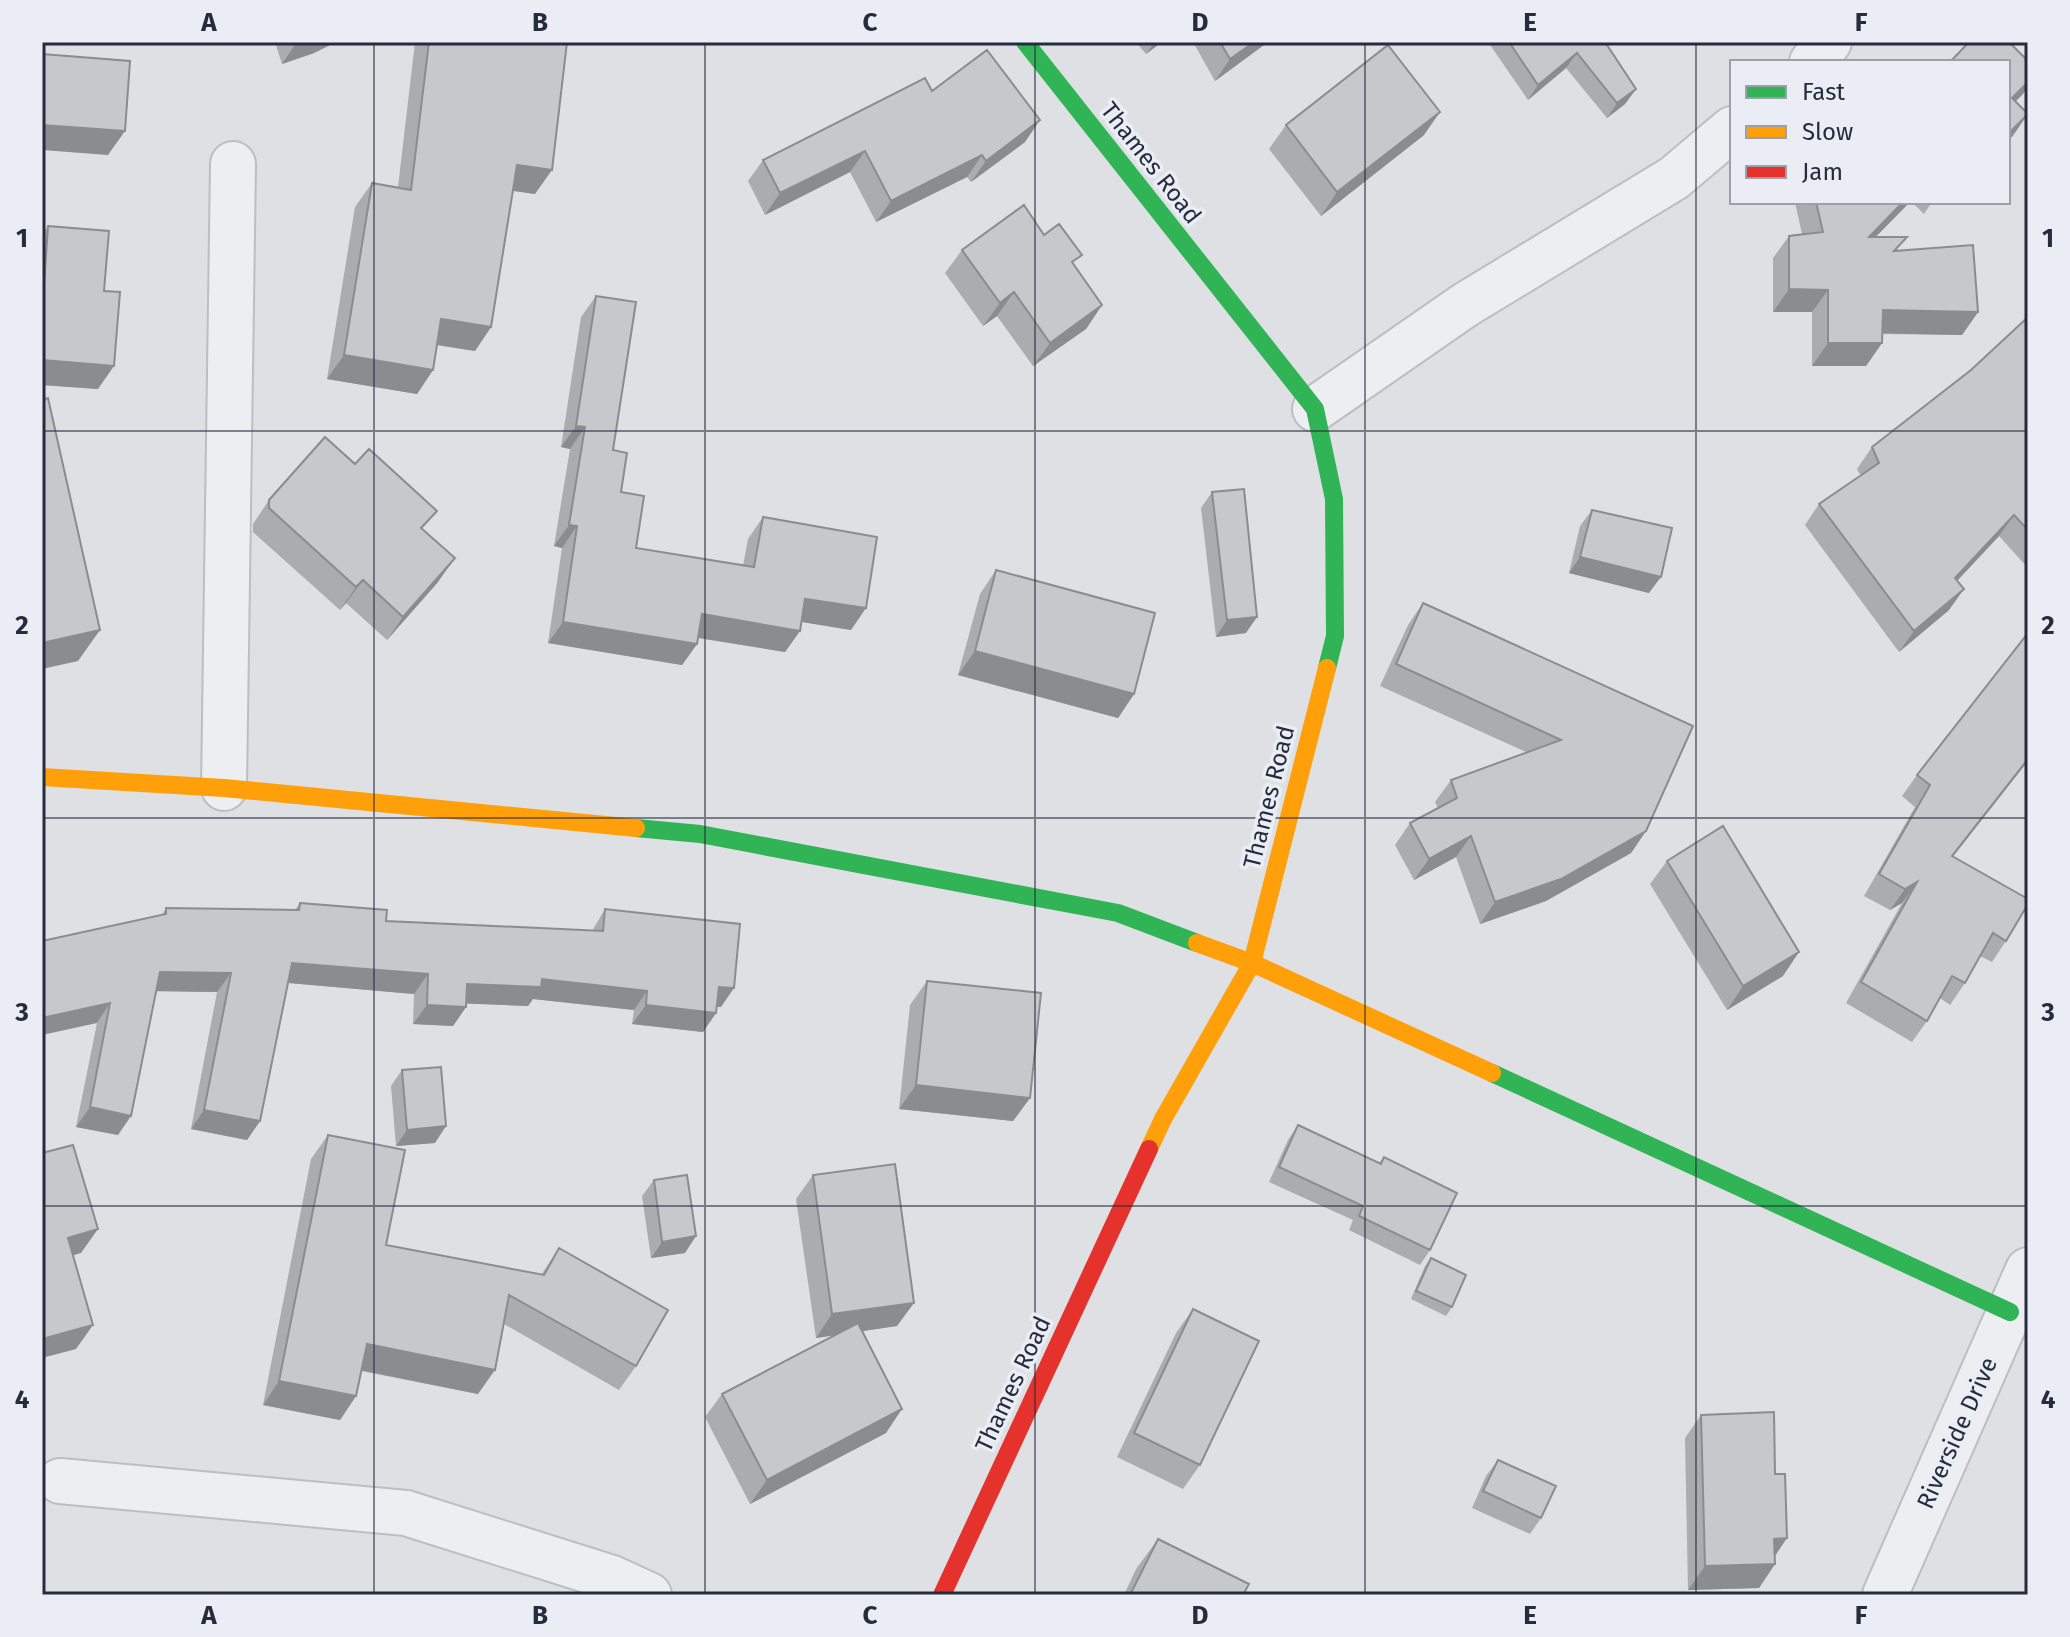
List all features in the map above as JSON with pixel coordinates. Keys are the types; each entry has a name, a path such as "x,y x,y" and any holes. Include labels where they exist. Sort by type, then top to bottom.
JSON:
{"street":[{"name":"Thames Road","path":"942,1595 1163,1119 1252,963 1335,636 1334,499 1315,409 1025,42"},
{"path":"1814,60 1829,42"},
{"path":"1315,409 1465,305 1674,178 1730,131"},
{"path":"224,788 233,164"},
{"path":"42,777 224,788 700,834 1118,913 1252,963 2010,1312"},
{"name":"Riverside Drive","path":"1885,1595 2028,1270"},
{"path":"60,1481 406,1513 612,1578 649,1595"}],"building":[{"path":"429,42 567,42 552,170 517,165 491,327 441,319 433,370 344,355 372,183 411,190"},
{"path":"1220,42 1254,42 1230,59"},
{"path":"1509,42 1605,42 1636,89 1617,103 1577,53 1538,85"},
{"path":"1969,42 2009,42 2028,61 2028,82 2012,98 2028,114 2010,132 2010,60 1952,60"},
{"path":"1388,45 1440,112 1337,192 1286,125"},
{"path":"987,50 1040,120 986,161 982,155 891,201 865,151 780,193 763,160 925,78 932,91"},
{"path":"42,54 130,61 125,131 42,125"},
{"path":"1816,204 1901,204 1869,237 1907,237 1894,251 1973,245 1978,312 1883,310 1882,343 1828,343 1828,290 1789,289 1789,236 1823,232"},
{"path":"1024,205 1044,235 1059,224 1082,255 1072,262 1102,305 1050,343 1014,292 1000,303 962,250"},
{"path":"48,226 109,231 104,291 120,292 114,366 42,360"},
{"path":"596,296 636,302 613,450 627,453 621,492 644,496 636,548 754,567 763,517 877,537 866,608 805,599 800,631 702,614 697,644 563,622 577,526 569,525 585,427 576,426"},
{"path":"2028,317 2028,530 2014,515 1955,578 1964,589 1914,631 1819,504 1879,463 1872,447 1971,370"},
{"path":"48,398 100,630 42,643 42,400"},
{"path":"325,437 355,464 369,449 437,511 421,528 455,558 403,617 363,580 356,587 269,508 269,500"},
{"path":"1244,489 1257,617 1227,620 1212,492"},
{"path":"1592,510 1672,528 1661,577 1580,557"},
{"path":"996,570 1155,613 1134,694 975,651"},
{"path":"1423,603 1693,726 1646,831 1561,879 1495,902 1471,836 1429,859 1410,823 1457,798 1451,780 1561,740 1396,664"},
{"path":"2028,633 2028,759 1952,856 2028,899 2028,904 2006,941 1993,933 1965,983 1952,976 1927,1021 1861,982 1917,882 1905,889 1879,874 1930,785 1917,775"},
{"path":"1723,826 1799,952 1743,986 1667,861"},
{"path":"300,903 387,910 386,921 603,931 605,909 740,924 734,988 719,987 716,1013 646,1005 647,991 542,979 541,987 467,984 466,1007 427,1005 428,974 292,963 260,1121 204,1110 231,973 160,972 131,1116 90,1107 110,1003 42,1018 42,941 166,914 166,908 299,910"},
{"path":"927,981 1041,993 1030,1098 916,1085"},
{"path":"441,1067 446,1126 407,1130 402,1070"},
{"path":"1298,1125 1381,1164 1384,1157 1457,1193 1430,1250 1359,1216 1363,1206 1279,1167"},
{"path":"328,1135 405,1150 386,1245 544,1275 559,1248 668,1310 636,1366 509,1295 495,1370 367,1344 356,1396 279,1381"},
{"path":"73,1145 98,1229 68,1238 93,1325 42,1339 42,1153"},
{"path":"895,1164 914,1303 832,1314 813,1175"},
{"path":"687,1175 696,1236 662,1242 654,1180"},
{"path":"1431,1258 1466,1275 1452,1307 1416,1291"},
{"path":"1193,1309 1259,1341 1200,1465 1134,1433"},
{"path":"858,1323 902,1409 767,1480 722,1394"},
{"path":"1774,1412 1775,1474 1785,1474 1787,1538 1774,1539 1775,1564 1705,1566 1701,1415"},
{"path":"1498,1460 1556,1486 1541,1518 1483,1491"},
{"path":"1158,1539 1249,1584 1243,1595 1130,1595"}],"traffic: fast":[{"path":"1025,42 1315,409 1334,499 1335,636 1327,668"},
{"path":"636,828 700,834 1118,913 1197,943"},
{"path":"1492,1073 2010,1312"}],"traffic: slow":[{"path":"1149,1149 1252,963 1327,668"},
{"path":"42,777 224,788 636,828"},
{"path":"1197,943 1252,963 1492,1073"}],"traffic: jam":[{"path":"942,1595 1149,1149"}]}
